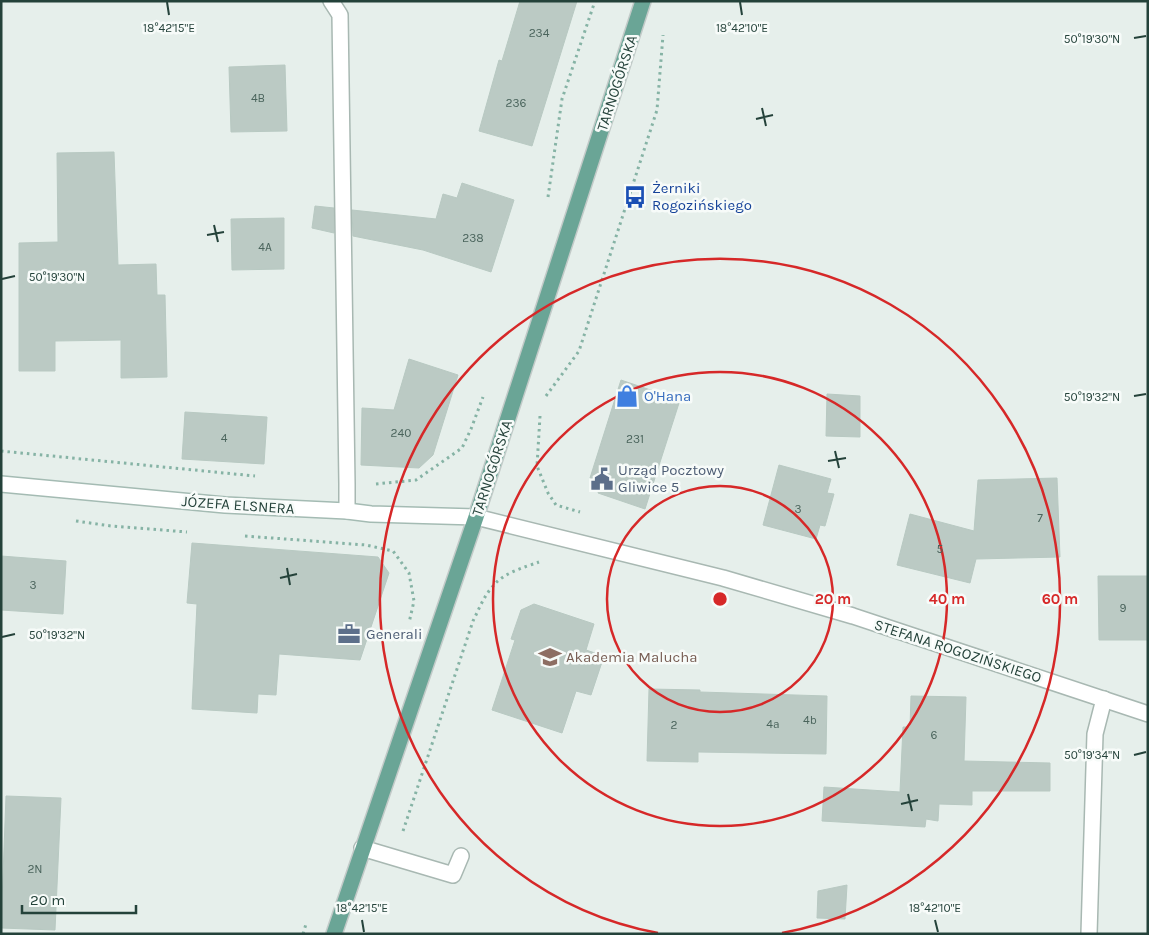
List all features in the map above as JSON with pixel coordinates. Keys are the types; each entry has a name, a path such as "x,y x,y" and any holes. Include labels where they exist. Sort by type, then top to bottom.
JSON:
{"main road":[{"name":"TARNOGÓRSKA","path":"334,934 476,517 643,1"}],"street":[{"path":"331,1 340,15 346,511"},
{"name":"JÓZEFA ELSNERA","path":"1,484 225,505 371,514 476,517"},
{"name":"STEFANA ROGOZIŃSKIEGO","path":"476,517 722,578 853,616 1148,714"},
{"path":"1089,934 1095,734 1104,699"},
{"path":"365,843 453,875 461,856"}],"path":[{"path":"548,203 562,99 595,1"},
{"path":"546,397 579,351 657,110 663,34"},
{"path":"347,484 376,484 416,480 462,448 484,396"},
{"path":"541,412 537,466 548,493 556,505 584,513"},
{"path":"1,451 261,477"},
{"path":"366,545 393,551 409,573 414,601 407,629"},
{"path":"365,843 401,838 470,630 481,604 494,584 515,570 539,562"}],"building":[{"path":"520,1 577,1 532,146 479,131 499,60 502,61"},
{"path":"285,65 287,131 231,132 229,67"},
{"path":"114,152 118,265 156,264 157,295 165,295 167,377 121,378 121,340 55,341 55,371 19,371 19,243 58,242 57,153"},
{"path":"462,183 514,200 491,272 423,250 353,236 352,210 436,219 443,194 457,198"},
{"path":"315,206 334,208 334,233 312,228"},
{"path":"284,218 284,269 232,270 231,219"},
{"path":"409,359 458,375 433,455 419,468 361,465 362,408 394,410"},
{"path":"621,380 680,400 645,509 598,493 602,482 590,478"},
{"path":"827,394 860,396 860,437 826,436"},
{"path":"185,412 267,417 264,464 182,459"},
{"path":"779,465 831,479 827,493 834,494 825,526 820,525 816,539 763,525"},
{"path":"1057,478 1060,557 976,559 970,583 897,565 910,514 974,531 978,480"},
{"path":"192,543 378,557 389,573 360,660 279,654 276,695 258,694 257,713 192,709 197,604 187,603"},
{"path":"1,556 66,561 63,614 1,610"},
{"path":"1098,576 1148,576 1148,640 1099,640"},
{"path":"534,604 594,624 586,650 604,656 591,695 576,691 562,733 492,710 515,640 511,639 521,610"},
{"path":"649,689 827,696 826,754 698,752 698,762 647,761"},
{"path":"911,696 966,697 964,761 1050,763 1050,791 972,791 972,805 939,804 938,821 926,819 925,827 822,821 824,787 900,792 903,727 910,727"},
{"path":"6,796 61,798 55,930 1,928"},
{"path":"847,885 845,919 817,918 818,891"}],"place":[{"name":"Żerniki Rogozińskiego","path":"635,197"},
{"name":"O'Hana","path":"627,396"},
{"name":"Urząd Pocztowy Gliwice 5","path":"602,479"},
{"name":"Generali","path":"349,634"},
{"name":"Akademia Malucha","path":"550,657"}]}
